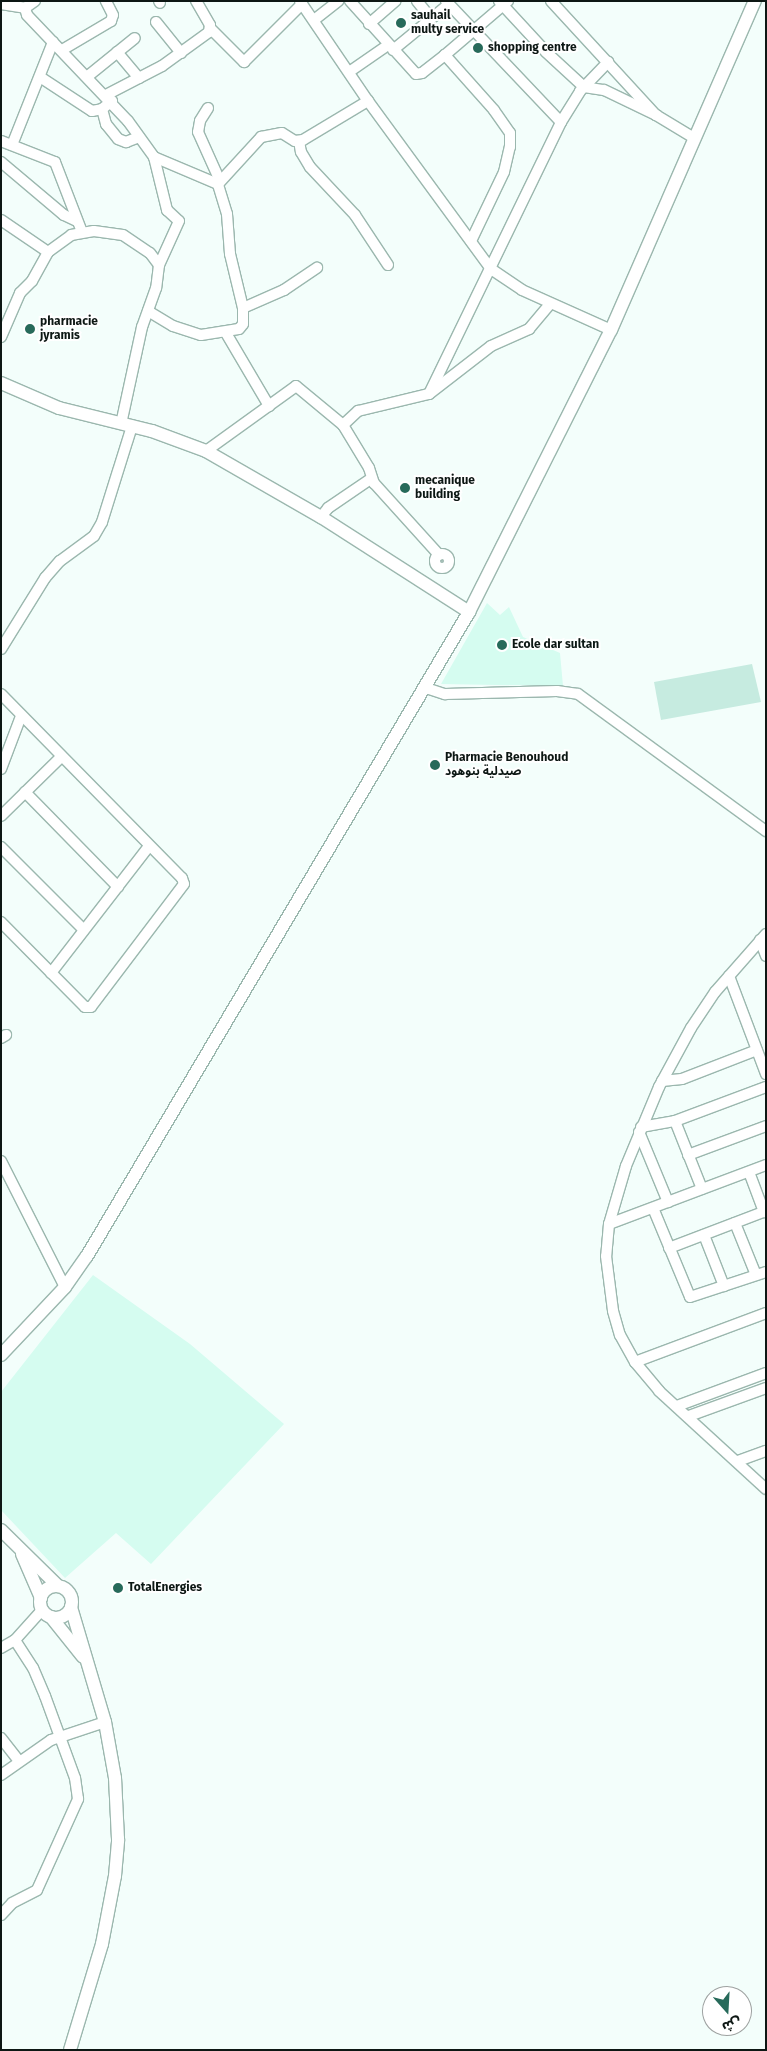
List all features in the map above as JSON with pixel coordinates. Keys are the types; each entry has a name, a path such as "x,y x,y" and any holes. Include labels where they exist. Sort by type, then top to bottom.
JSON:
{"main road":[{"path":"1,1355 64,1287 87,1256 426,688 469,612 611,330 755,1"},
{"path":"1,383 59,408 126,425 206,451 321,517 469,612"},
{"path":"1,1530 22,1554 69,1594 83,1657 105,1722 118,1807 115,1876 102,1944 70,2050"},
{"path":"22,1554 45,1608 83,1657"},
{"path":"45,1608 48,1588 58,1586"},
{"path":"45,1608 63,1616 71,1607"}],"street":[{"path":"1,4 25,8 35,1"},
{"path":"62,50 111,21 113,15 106,1"},
{"path":"196,1 211,29 244,62 301,3 368,101 491,269 550,304 611,330"},
{"path":"314,20 338,1"},
{"path":"350,1 391,48 418,74 445,55 504,3 584,87 613,93 656,115 694,138"},
{"path":"369,24 394,1"},
{"path":"416,1 431,18"},
{"path":"551,1 656,115"},
{"path":"349,72 391,48 431,18 448,2 473,31 561,122"},
{"path":"1,649 45,578 60,561 94,536 102,522 126,425 148,311 156,288 159,264 179,221 167,210 154,157 109,98 27,15 25,8"},
{"path":"156,22 181,53"},
{"path":"139,137 126,142 118,139 106,124 102,109 109,98 181,53 211,29"},
{"path":"88,76 135,38"},
{"path":"12,145 53,42"},
{"path":"117,52 139,78"},
{"path":"445,55 494,110 510,133 510,147 504,172 471,241"},
{"path":"429,394 561,122 584,87 608,62"},
{"path":"40,77 90,110 102,109"},
{"path":"299,141 368,101"},
{"path":"148,311 186,332 201,335 226,333 243,324 243,308 230,254 227,214 219,182 198,132 200,121 208,108"},
{"path":"219,182 261,137 282,133 299,141 307,163 355,215 388,265"},
{"path":"1,141 50,158 54,162 82,232"},
{"path":"154,157 219,182"},
{"path":"1,162 64,215 77,221"},
{"path":"1,220 48,252"},
{"path":"1,338 20,293 32,281 48,252 71,235 82,232 123,235 150,253 159,264"},
{"path":"243,308 284,290 317,268"},
{"path":"343,425 358,411 429,394 491,346 529,329 550,304"},
{"path":"226,333 269,406"},
{"path":"206,451 296,386 343,425 372,478 439,554"},
{"path":"321,517 328,508 372,478"},
{"path":"426,688 445,694 557,691 578,694 766,831"},
{"path":"1,694 182,878 184,884 92,1007 85,1007 1,922"},
{"path":"1,769 21,716"},
{"path":"1,816 61,756"},
{"path":"25,792 118,887"},
{"path":"51,973 149,846"},
{"path":"1,847 84,930"},
{"path":"763,937 766,956"},
{"path":"763,937 729,976 692,1028 662,1081 640,1129 609,1224 606,1256 608,1283 620,1335 634,1362 677,1406 766,1488"},
{"path":"729,976 766,1074"},
{"path":"662,1081 682,1079 757,1050"},
{"path":"640,1129 675,1121 766,1087"},
{"path":"675,1121 702,1189"},
{"path":"688,1155 766,1126"},
{"path":"640,1129 668,1202"},
{"path":"1,1161 64,1287"},
{"path":"609,1224 766,1165"},
{"path":"669,1248 765,1212 749,1172"},
{"path":"654,1208 690,1297 761,1273 735,1223"},
{"path":"704,1235 724,1286"},
{"path":"634,1362 766,1313"},
{"path":"677,1406 766,1373"},
{"path":"689,1416 766,1388"},
{"path":"738,1461 766,1451"},
{"path":"1,1648 15,1640 45,1608"},
{"path":"1,1915 12,1903 37,1890 74,1811 78,1789 33,1668 15,1640"},
{"path":"1,1775 60,1737 105,1722"},
{"path":"1,1738 19,1762"}],"shaded area":[{"name":"Ecole dar sultan","path":"487,603 500,615 509,607 523,637 560,653 563,686 441,684"},
{"path":"752,664 761,702 661,720 654,682"},
{"path":"93,1275 190,1344 284,1424 151,1564 116,1533 65,1578 1,1510 1,1392"}],"place":[{"name":"sauhail multy service","path":"401,23"},
{"name":"shopping centre","path":"478,48"},
{"name":"pharmacie jyramis","path":"30,329"},
{"name":"mecanique building","path":"405,488"},
{"name":"Ecole dar sultan","path":"502,645"},
{"name":"Pharmacie Benouhoud صيدلية بنوهود","path":"435,765"},
{"name":"TotalEnergies","path":"118,1588"}]}
